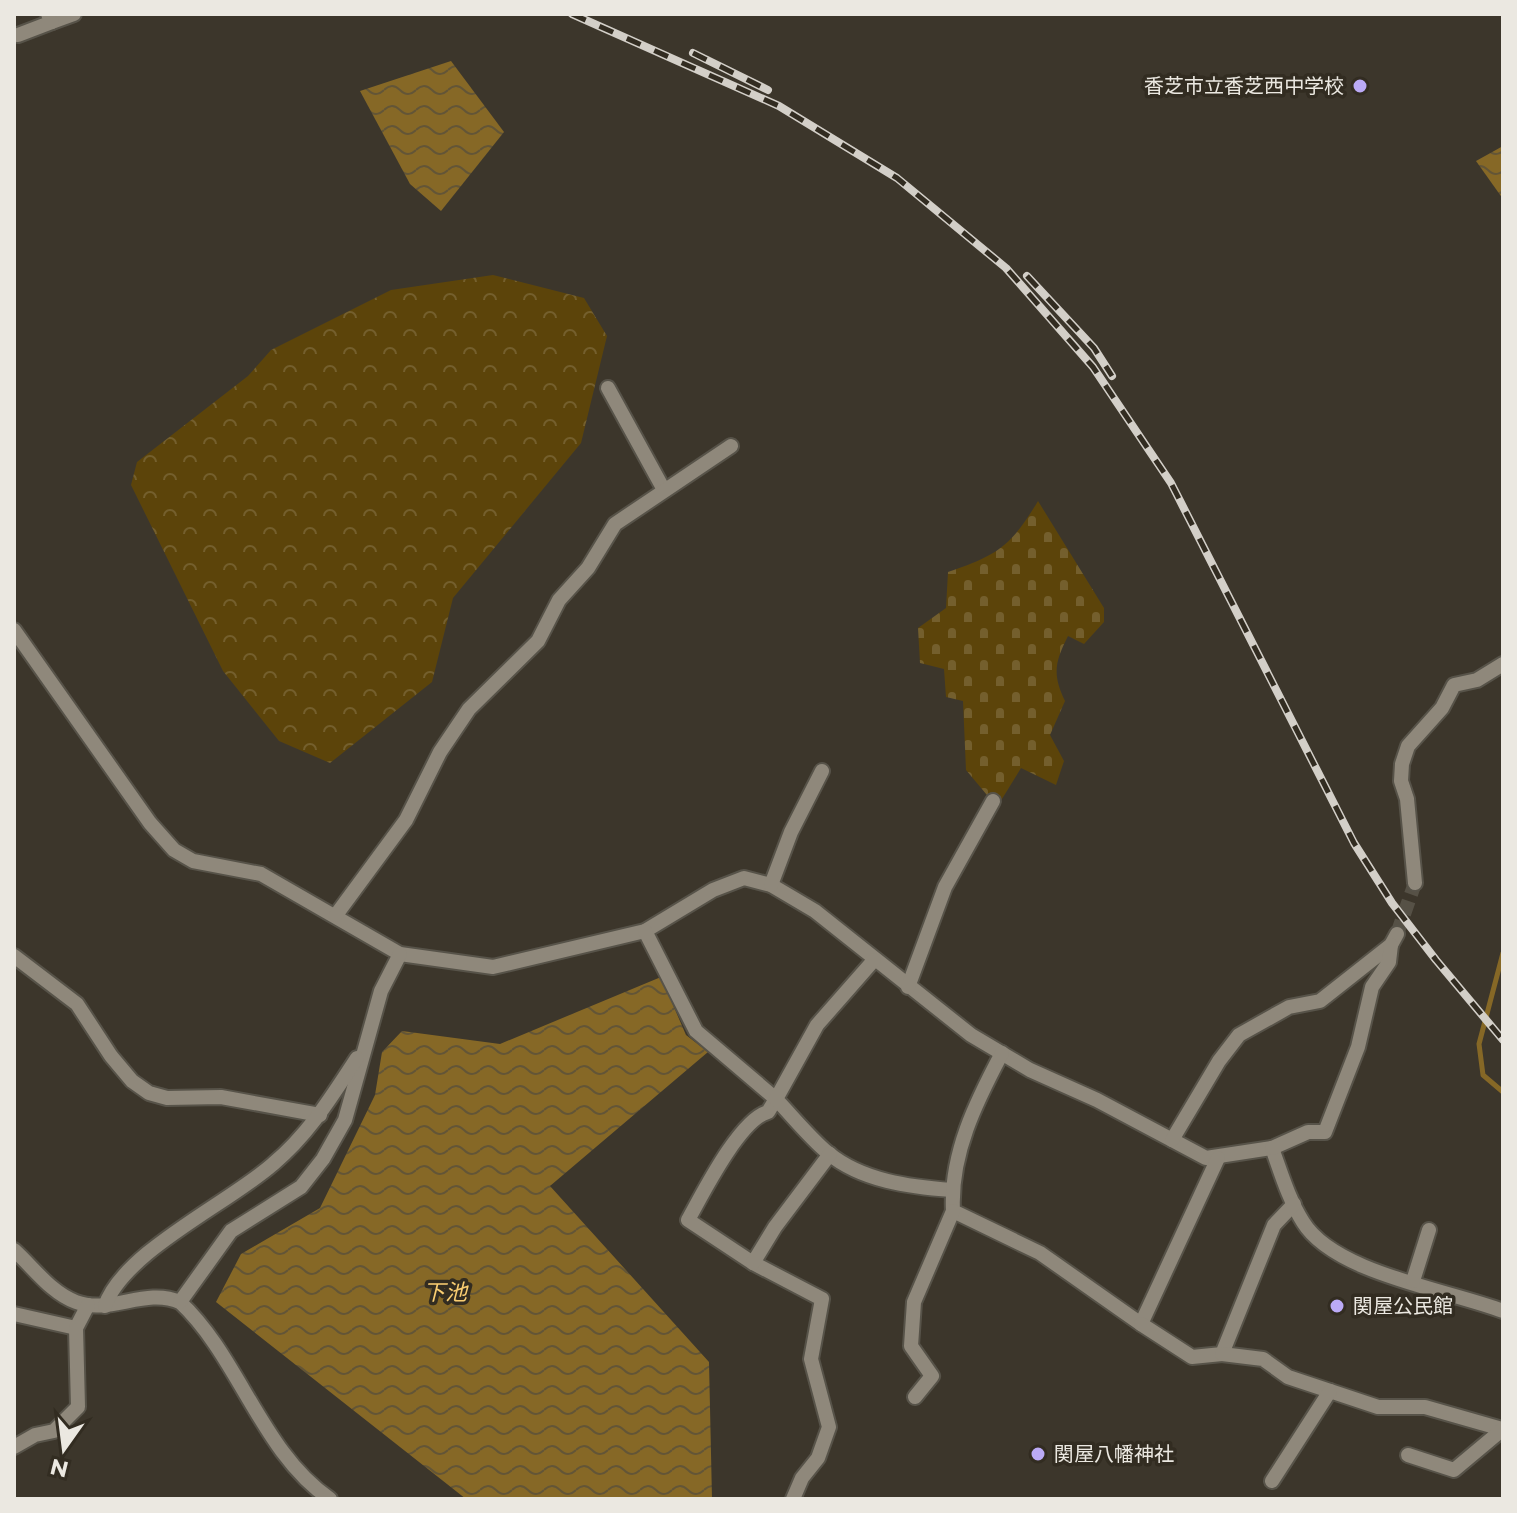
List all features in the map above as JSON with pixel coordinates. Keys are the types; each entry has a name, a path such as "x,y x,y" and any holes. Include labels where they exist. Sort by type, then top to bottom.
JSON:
{"street":[{"path":"18,35 50,18 74,14"},
{"path":"608,388 664,490"},
{"path":"336,915 406,820 440,752 469,709 538,641 559,600 588,568 615,524 731,446"},
{"path":"14,630 150,823 174,850 193,861 261,874 400,954 493,967 645,931 713,890 744,878 771,885 815,911 971,1035 1206,1158 1272,1148 1308,1132 1325,1132 1358,1047 1372,987 1389,962 1394,939 1320,1001 1289,1007 1239,1035 1219,1061 1172,1140"},
{"path":"1415,883 1407,799 1401,781 1408,746 1442,708 1454,685 1477,680 1503,664"},
{"path":"771,885 791,832 822,771"},
{"path":"908,987 945,887 993,801"},
{"path":"645,931 696,1031 776,1099 830,1154 877,1178 952,1190"},
{"path":"180,1302 231,1231 301,1187 323,1159 345,1120 381,991 400,954"},
{"path":"14,956 48,978 77,1004 111,1056 132,1081 149,1093 167,1098 221,1097 320,1115"},
{"path":"793,1499 802,1478 818,1458 829,1427 811,1359 822,1299 753,1263 688,1220 724,1159 758,1115 768,1112 817,1025 874,960"},
{"path":"105,1306 110,1292 150,1250 263,1173 320,1115 367,1042"},
{"path":"915,1397 932,1376 911,1346 912,1315 922,1281 953,1211 952,1190 964,1135 1002,1053"},
{"path":"1272,1148 1304,1224 1329,1250 1374,1272 1413,1281 1503,1311"},
{"path":"753,1263 775,1227 830,1154"},
{"path":"1141,1324 1218,1158"},
{"path":"1222,1354 1274,1225 1294,1204"},
{"path":"953,1211 1040,1253 1192,1357 1222,1354 1263,1359 1288,1377 1378,1407 1425,1407 1503,1429"},
{"path":"1413,1281 1429,1230"},
{"path":"14,1250 57,1292 88,1305 105,1306 155,1296 180,1302 259,1411 292,1467 330,1499"},
{"path":"14,1447 35,1435 54,1431 78,1407 76,1328 88,1305"},
{"path":"14,1314 76,1328"},
{"path":"1272,1481 1330,1391"},
{"path":"1408,1455 1454,1470 1503,1429"}],"green space":[{"path":"493,275 584,298 607,336 581,443 453,598 432,682 330,763 279,741 223,671 131,485 137,462 248,376 271,350 391,290"},
{"path":"1038,501 1104,608 1104,622 1084,644 1068,636 1060,653 1057,675 1065,701 1050,735 1064,761 1056,785 1021,768 997,807 966,770 963,701 946,697 944,669 920,663 918,628 946,608 948,572 1002,547 1020,529"}],"water":[{"path":"451,61 504,132 441,211 410,184 360,91"},
{"path":"1503,146 1503,199 1476,161"},
{"name":"下池","path":"661,977 686,1035 708,1052 550,1186 709,1362 712,1499 466,1499 216,1302 241,1254 320,1208 375,1095 382,1052 402,1031 500,1044"}],"waterway":[{"path":"1503,953 1479,1044 1483,1075 1503,1092"}],"tunnel":[{"path":"1397,934 1415,883"}],"railway":[{"path":"572,14 779,106 897,178 1006,268 1093,367 1171,483 1354,843 1392,903 1503,1040"},
{"path":"693,53 768,90"},
{"path":"1027,276 1094,348 1112,376"}],"place":[{"name":"香芝市立香芝西中学校","path":"1360,86"},
{"name":"関屋公民館","path":"1337,1306"},
{"name":"関屋八幡神社","path":"1038,1454"}]}
